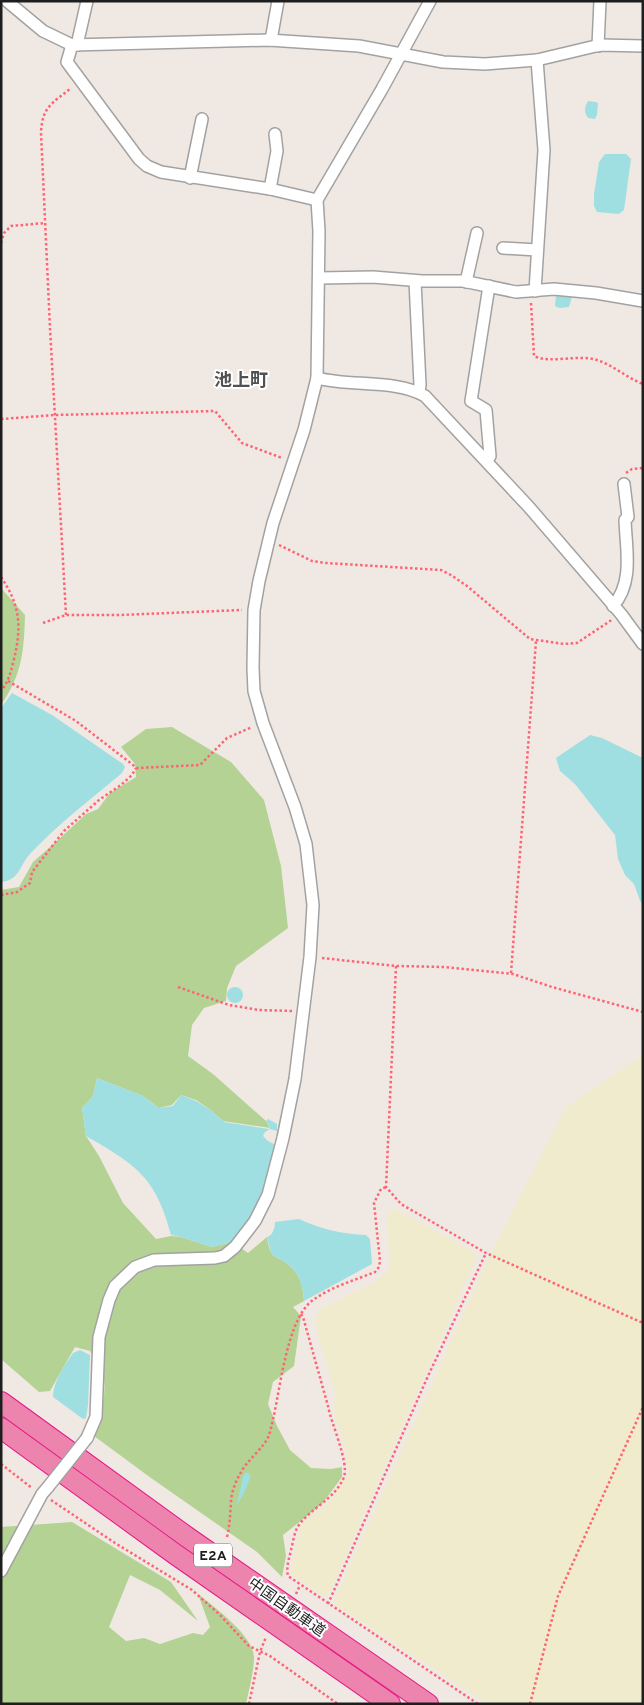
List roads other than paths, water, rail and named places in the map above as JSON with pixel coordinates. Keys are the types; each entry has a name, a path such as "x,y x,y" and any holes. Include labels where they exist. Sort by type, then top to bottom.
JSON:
{"highway":[{"name":"中国自動車道","path":"1,1402 188,1537 428,1704"},
{"name":"中国自動車道","path":"1,1428 198,1570 390,1704"}],"street":[{"path":"7,1 44,31 75,45 272,40 359,46 443,62 485,64 537,60 598,46 643,46"},
{"path":"88,1 75,45 67,62 139,159 147,166 161,172 190,178 270,189 317,200"},
{"path":"272,40 278,1"},
{"path":"1,1571 45,1490 87,1438 96,1417 99,1337 109,1300 115,1286 135,1267 154,1260 173,1258 205,1259 224,1256 235,1247 255,1221 268,1195 284,1138 295,1079 310,957 312,905 306,844 295,807 263,723 254,691 254,610 268,541 304,430 317,378 319,231 317,200 382,89 430,1"},
{"path":"598,46 600,1"},
{"path":"533,291 543,191 544,150 537,60"},
{"path":"190,178 202,119"},
{"path":"270,189 277,151 275,134"},
{"path":"466,282 477,233"},
{"path":"503,248 537,250"},
{"path":"319,278 373,277 415,281 466,282 516,292 554,290 643,301"},
{"path":"415,281 420,385 418,392"},
{"path":"487,461 490,456 486,410 471,401 489,286"},
{"path":"317,378 332,382 387,386 418,392 425,396 487,461 617,610 643,644"},
{"path":"617,610 628,573 624,520 628,517 624,484"}],"water":[{"path":"588,101 598,103 595,119 588,118 586,114 585,108"},
{"path":"605,154 626,154 631,159 624,210 619,214 597,212 594,206 599,162"},
{"path":"556,294 570,295 572,297 569,307 559,308 555,306"},
{"path":"12,693 52,715 125,767 122,773 52,832 30,854 16,875 7,881 1,882 1,708"},
{"path":"590,735 602,738 643,758 643,903 640,901 634,884 625,875 618,859 615,835 575,784 560,771 556,758"},
{"path":"235,987 241,989 243,995 241,1001 235,1003 229,1001 227,995 229,989"},
{"path":"97,1078 143,1096 159,1108 173,1106 181,1095 196,1101 212,1111 224,1122 269,1129 270,1127 266,1121 268,1119 277,1124 277,1131 270,1129 263,1136 276,1145 273,1175 246,1228 232,1242 212,1247 171,1235 158,1199 142,1175 131,1165 86,1136 82,1108 93,1096"},
{"path":"299,1219 315,1226 366,1235 370,1239 372,1264 304,1301 303,1289 297,1274 285,1262 272,1254 267,1237 271,1235 275,1222"},
{"path":"80,1350 90,1355 88,1405 86,1418 83,1419 53,1397 55,1385 63,1368 73,1353"},
{"path":"245,1473 251,1476 237,1505 243,1476"}],"district":[{"name":"池上町","path":"241,380"}]}
